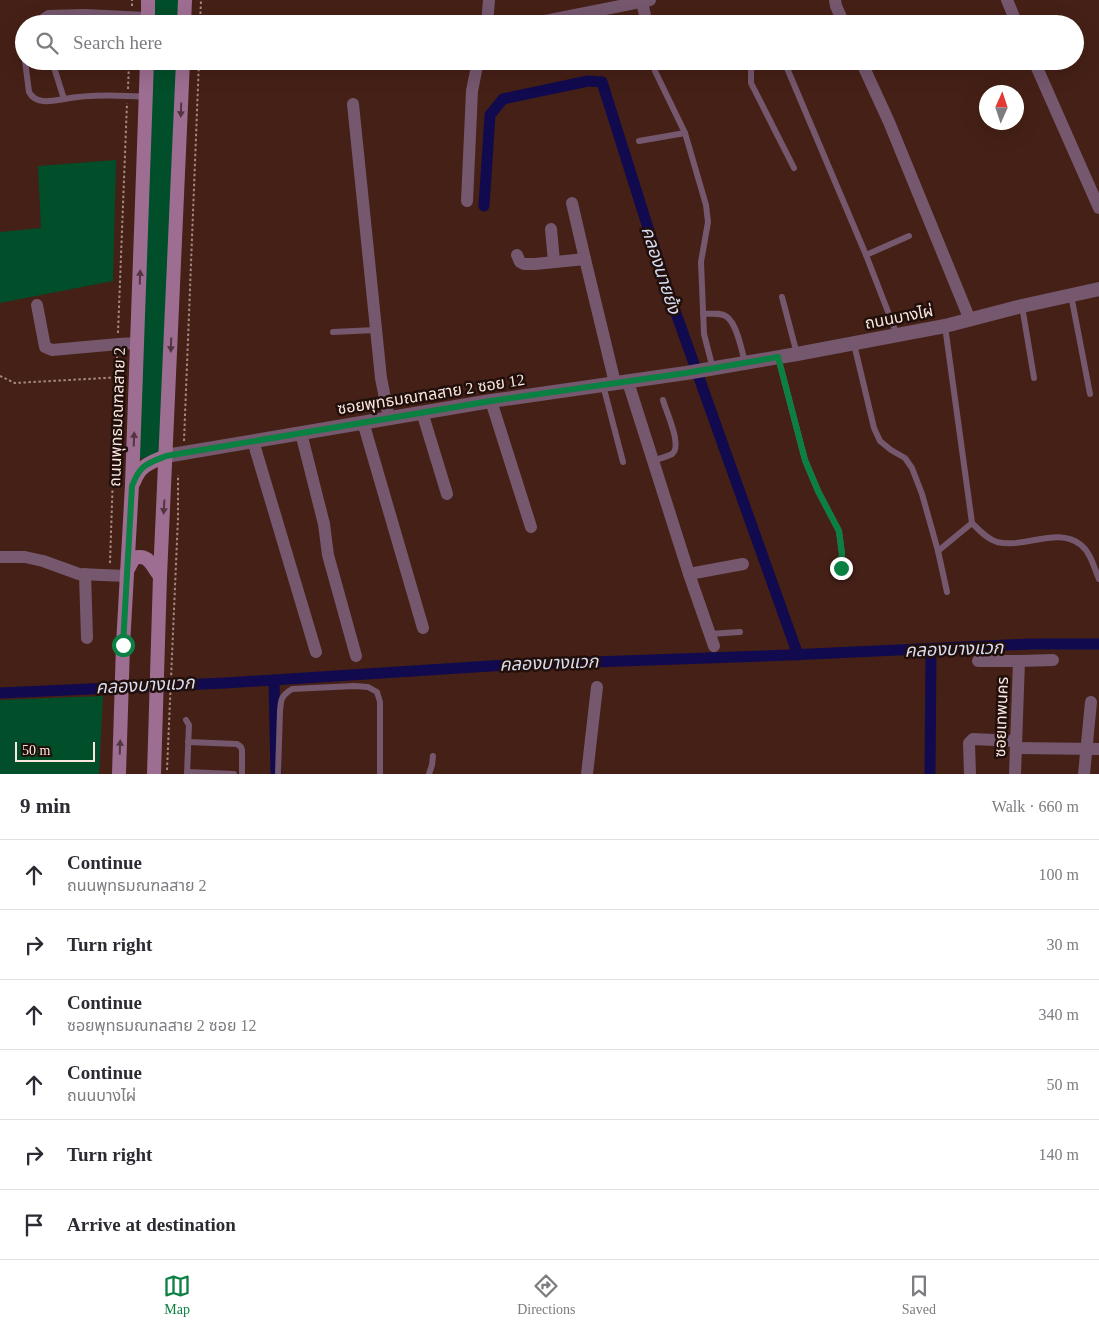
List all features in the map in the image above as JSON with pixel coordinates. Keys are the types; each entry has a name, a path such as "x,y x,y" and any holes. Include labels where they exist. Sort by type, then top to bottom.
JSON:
{"main road":[{"path":"148,0 148,15"},
{"path":"185,15 186,0"},
{"name":"ถนนพุทธมณฑลสาย 2","path":"119,774 123,645 132,486 147,70"},
{"path":"154,774 163,724 165,646 160,576 183,70"},
{"path":"132,486 143,467 166,456"},
{"path":"127,574 134,558 139,556 149,560 160,576"}],"street":[{"path":"488,15 490,0"},
{"path":"835,0 840,15"},
{"path":"1007,0 1013,15"},
{"path":"575,15 646,1 647,15"},
{"path":"467,201 472,91 476,70"},
{"path":"865,70 889,122 970,320"},
{"path":"1038,70 1099,208"},
{"path":"353,104 380,378 389,418"},
{"path":"572,204 616,383 653,461 714,646"},
{"path":"551,229 554,262"},
{"path":"517,255 520,262 524,264 584,259"},
{"name":"ถนนบางไผ่","path":"708,370 945,326 1071,294 1099,289"},
{"path":"37,305 45,347 52,350 137,343"},
{"name":"ซอยพุทธมณฑลสาย 2 ซอย 12","path":"166,456 491,401 708,370"},
{"path":"491,401 532,527"},
{"path":"422,412 448,494"},
{"path":"363,422 423,628"},
{"path":"301,432 324,524 328,555 356,656"},
{"path":"254,441 316,652"},
{"path":"0,557 24,557 79,574 127,574"},
{"path":"689,574 743,564"},
{"path":"85,574 87,638"},
{"path":"978,661 1053,660"},
{"name":"ซอยเทพนคร","path":"1015,774 1019,661"},
{"path":"587,774 597,687"},
{"path":"1084,774 1093,749 1091,702"},
{"path":"970,774 969,743 973,739 1093,749"}],"lane":[{"path":"44,15 56,13 87,15"},
{"path":"26,70 29,92 38,100 90,96 146,97"},
{"path":"55,70 64,99"},
{"path":"751,70 751,83 794,168"},
{"path":"788,70 866,254 897,335"},
{"path":"655,71 684,133 706,205 708,222 701,262 704,334 708,370"},
{"path":"639,141 684,133"},
{"path":"866,254 909,236"},
{"path":"1071,294 1090,394"},
{"path":"782,297 797,354"},
{"path":"1022,306 1034,378"},
{"path":"703,314 719,314 728,317 734,327 745,363"},
{"path":"945,326 972,524 986,536 997,542 1017,544 1056,537 1070,539 1081,544 1088,553 1099,579"},
{"path":"333,332 376,330"},
{"path":"854,344 874,428 880,441 905,458 912,468 922,494 947,592"},
{"path":"778,357 805,460 818,491 839,531 842,554 841,568"},
{"path":"616,383 623,462"},
{"path":"653,461 672,453 676,448 676,440 662,400"},
{"path":"938,551 972,524"},
{"path":"710,634 740,632"},
{"path":"278,774 280,702 283,695 292,689 354,686 368,687 377,692 380,702 380,774"},
{"path":"186,720 189,725 187,773 234,774"},
{"path":"188,742 237,744 242,750 242,774"},
{"path":"429,774 433,756"}],"path":[{"path":"200,15 201,0"},
{"path":"184,439 199,70"},
{"path":"0,376 15,383 136,376"},
{"path":"167,774 163,724 165,646 178,518 178,469"}],"green space":[{"path":"155,0 179,0 178,15 154,15"},
{"path":"153,70 177,70 160,451 149,457 139,459"},
{"path":"116,160 113,281 0,303 0,232 41,228 38,166"},
{"path":"103,696 99,774 0,774 0,700"}],"waterway":[{"name":"คลองนายย้ง","path":"484,206 490,115 503,99 588,81 602,82 667,288 798,655"},
{"name":"คลองบางแวก","path":"0,693 225,683 506,665 1031,644 1099,644"},
{"path":"930,774 931,649"},
{"path":"274,680 276,774"}],"route":[{"path":"123,645 132,486 139,471 149,463 166,456 363,422 491,401 686,373 778,357 805,460 818,491 839,531 842,544 841,568"}]}
